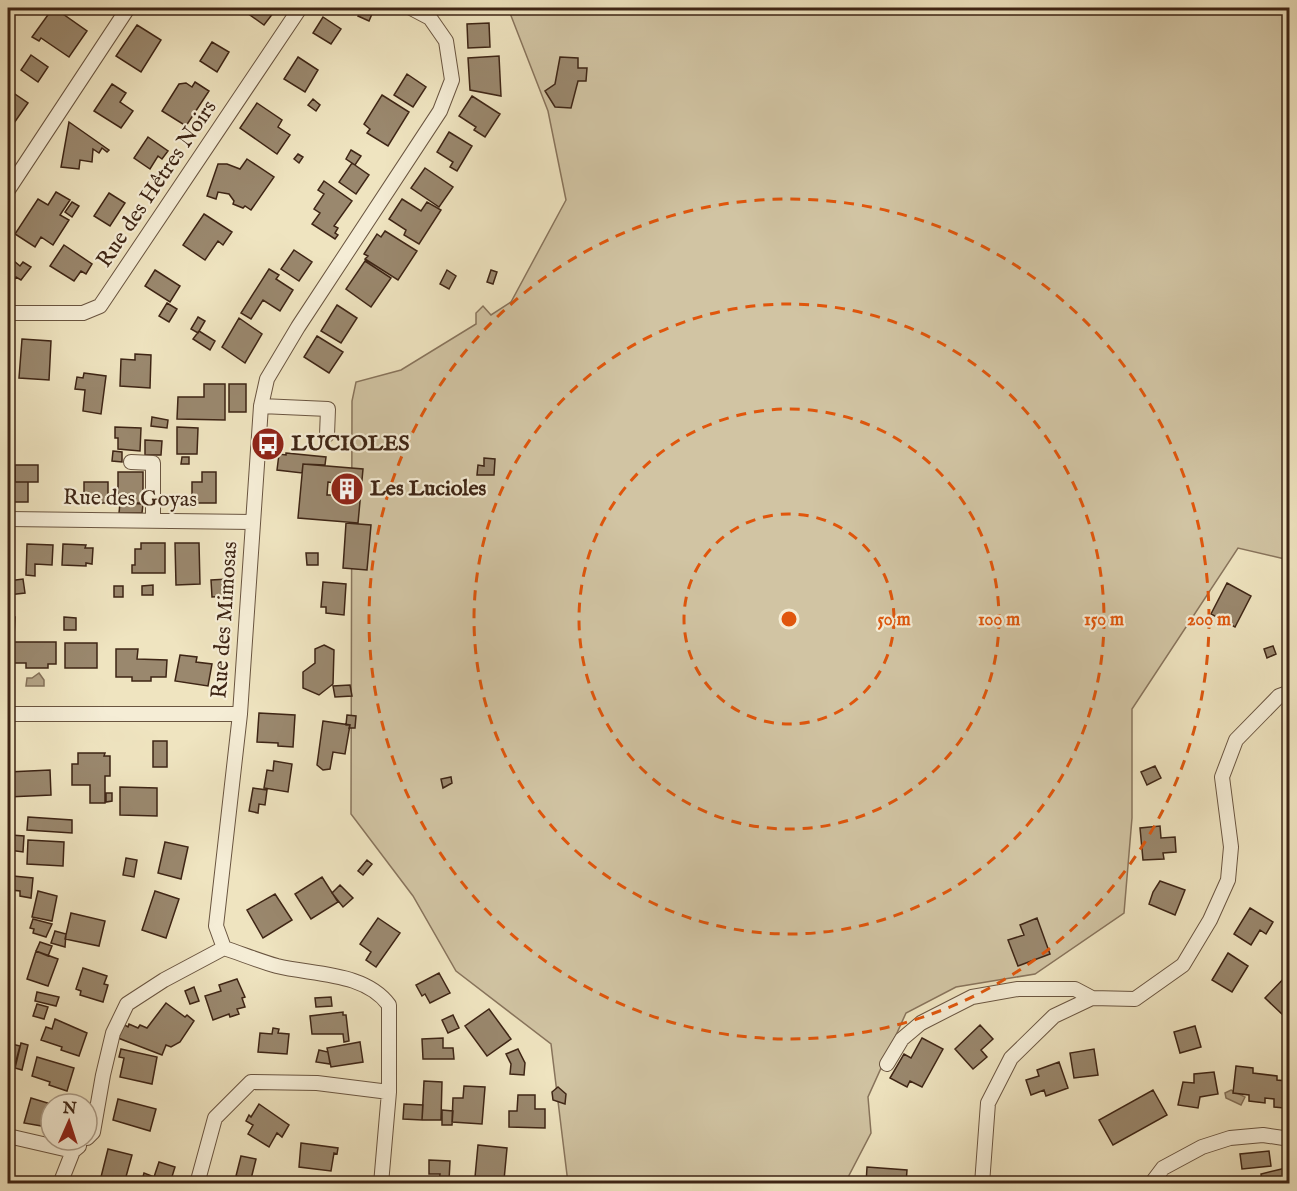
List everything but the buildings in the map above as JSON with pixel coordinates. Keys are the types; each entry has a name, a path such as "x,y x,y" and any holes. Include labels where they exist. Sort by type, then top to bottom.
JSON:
{"street":[{"path":"8,190 128,8"},
{"name":"Rue des Hêtres Noirs","path":"8,313 83,313 100,306 300,8"},
{"name":"Rue des Mimosas","path":"224,948 216,926 240,714 261,406 267,379 298,327 440,111 452,80 446,41 430,18 411,8"},
{"path":"261,406 328,409 327,435"},
{"path":"131,462 153,463 153,521"},
{"name":"Rue des Goyas","path":"8,519 253,522"},
{"path":"887,1064 902,1039 921,1023 972,996 1018,989 1075,989 1092,998 1136,999 1183,965 1210,920 1228,880 1230,847 1222,777 1236,740 1279,696 1290,692"},
{"path":"8,714 240,714"},
{"path":"99,1097 113,1033 127,1004 164,980 224,948 279,966 350,980 373,990 389,1005 389,1092 381,1184"},
{"path":"982,1184 988,1103 1011,1058 1054,1016 1092,998"},
{"path":"197,1184 215,1118 251,1082 317,1083 389,1092"},
{"path":"1151,1184 1162,1168 1202,1147 1230,1138 1263,1135 1290,1139"},
{"path":"8,1137 39,1144"},
{"path":"60,1184 73,1152"}],"shaded area":[{"path":"508,8 1289,8 1289,560 1238,548 1132,709 1132,818 1124,913 1035,974 956,987 906,1013 868,1097 871,1133 845,1183 568,1183 551,1044 456,971 413,896 351,814 352,401 356,382 401,370 476,324 476,313 483,306 491,315 511,302 566,200 548,111"},
{"path":"39,673 44,680 44,686 26,686 27,678 32,678"},
{"path":"1231,1090 1245,1097 1241,1105 1226,1098 1225,1093"}],"place":[{"name":"LUCIOLES","path":"268,444"},
{"name":"Les Lucioles","path":"347,489"}]}
